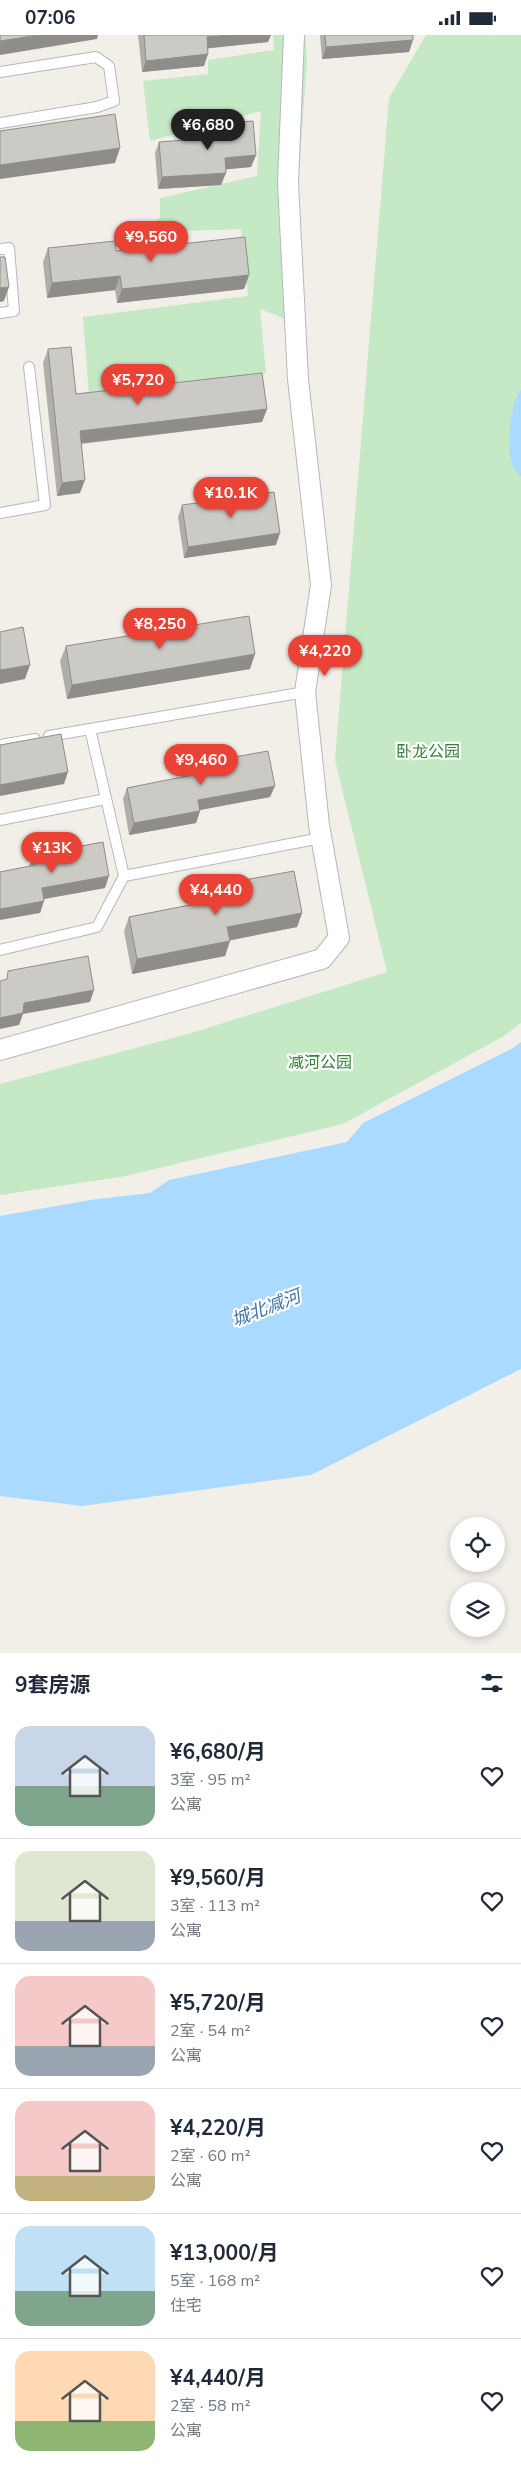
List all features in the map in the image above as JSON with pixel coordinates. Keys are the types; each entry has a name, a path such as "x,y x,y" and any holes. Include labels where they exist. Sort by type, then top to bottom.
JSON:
{"street":[{"path":"0,1051 322,959 339,938 322,838 305,691 321,585 298,379 288,183 294,35"}],"lane":[{"path":"0,72 96,57 109,66 114,101 98,107 0,123"},
{"path":"0,249 9,248 14,311 0,313"},
{"path":"0,513 45,505 29,367"},
{"path":"0,745 305,691"},
{"path":"0,950 98,927 124,876 90,729"},
{"path":"0,820 106,799"},
{"path":"124,876 322,838"}],"green space":[{"path":"273,35 305,35 307,61 296,212 303,326 260,309 266,373 89,395 83,317 248,296 241,229 136,233 160,218 160,198 257,176 261,111 150,141 143,81 208,74 208,60 274,50"},
{"name":"卧龙公园","path":"426,35 521,35 521,1023 504,1036 343,1124 126,1176 0,1195 0,1084 188,1034 387,972 335,760 389,98"}],"water":[{"path":"521,390 521,477 512,464 509,437 514,404"},
{"name":"城北减河","path":"521,1042 521,1369 311,1475 82,1506 0,1496 0,1216 90,1200 150,1193 169,1180 347,1142 363,1123 513,1048"}],"building":[{"path":"0,35 38,35 0,41"},
{"path":"144,35 229,35 207,37 208,54 146,61"},
{"path":"325,35 413,35 413,40 326,47"},
{"path":"115,114 120,148 0,165 0,131"},
{"path":"253,121 256,155 225,158 226,173 162,177 159,142 211,138 210,124"},
{"path":"245,237 249,275 122,289 120,276 52,283 48,248 115,241 116,251"},
{"path":"0,257 5,257 9,287 0,288"},
{"path":"71,347 76,394 262,373 267,409 80,431 85,480 62,483 48,349"},
{"path":"274,492 280,533 188,547 182,505"},
{"path":"249,616 255,654 72,685 66,646"},
{"path":"23,627 30,665 0,670 0,632"},
{"path":"61,734 68,772 0,785 0,745"},
{"path":"268,751 275,786 198,800 200,811 134,823 127,788 192,775 190,765"},
{"path":"103,842 109,876 42,888 44,901 0,909 0,872 35,865 33,855"},
{"path":"294,871 302,913 227,927 230,941 137,959 129,917 225,898 222,884"},
{"path":"88,956 94,990 24,1003 23,1013 0,1018 0,981 7,979 8,971"}],"park label":[{"name":"减河公园","path":"320,1062"}]}
